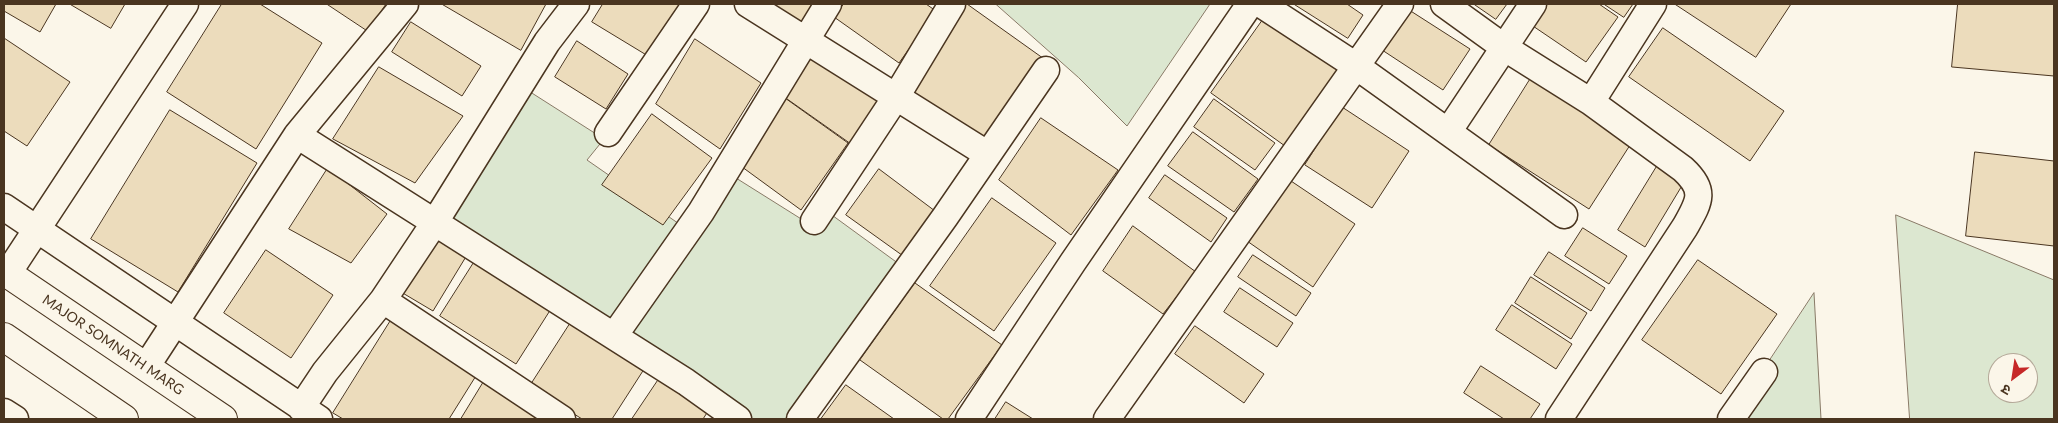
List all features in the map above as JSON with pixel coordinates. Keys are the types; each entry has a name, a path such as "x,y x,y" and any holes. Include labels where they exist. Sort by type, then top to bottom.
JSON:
{"main road":[{"name":"MAJOR SOMNATH MARG","path":"6,272 223,419"},
{"path":"4,338 124,419"}],"street":[{"path":"6,272 38,230 186,4"},
{"path":"146,367 297,135 405,4"},
{"path":"4,207 310,413 325,372 383,300 435,222 547,42 576,4"},
{"path":"608,133 696,4"},
{"path":"748,4 987,154"},
{"path":"614,336 701,212 828,4"},
{"path":"814,221 896,97 952,4"},
{"path":"969,419 1078,254 1250,4"},
{"path":"1261,4 1356,66 1564,215"},
{"path":"1114,417 1400,4"},
{"path":"1444,4 1505,48 1591,102 1683,169 1694,180 1700,194 1685,227 1559,419"},
{"path":"1448,132 1533,4"},
{"path":"1591,102 1653,4"},
{"path":"800,419 945,217 1046,70"},
{"path":"297,135 686,382 738,419"},
{"path":"383,300 562,419"},
{"path":"1731,419 1764,372"},
{"path":"4,412 15,419"}],"green space":[{"path":"996,4 1210,4 1127,126 1079,78"},
{"path":"513,81 604,139 587,160 685,228 728,173 814,227 825,210 899,264 787,419 749,419 429,206"},
{"path":"1896,215 2054,280 2054,419 1910,419"},
{"path":"1814,293 1821,419 1731,419"}],"building":[{"path":"4,4 56,4 40,32 4,11"},
{"path":"70,4 125,4 111,28"},
{"path":"222,4 260,4 322,43 256,149 167,92"},
{"path":"327,4 386,4 368,31"},
{"path":"442,4 546,4 521,50"},
{"path":"603,4 686,4 653,59 592,22"},
{"path":"768,4 820,4 803,27"},
{"path":"844,4 926,4 936,11 899,63 834,17"},
{"path":"967,4 1047,61 986,147 905,89"},
{"path":"1294,4 1347,4 1363,15 1348,38"},
{"path":"1474,4 1507,4 1496,19"},
{"path":"1540,4 1599,4 1618,17 1586,62 1527,22"},
{"path":"1604,4 1633,4 1624,17"},
{"path":"1675,4 1791,4 1756,57"},
{"path":"1958,4 2054,4 2054,76 1952,67"},
{"path":"1406,8 1470,49 1443,90 1379,48"},
{"path":"1267,14 1343,64 1285,146 1211,93"},
{"path":"411,22 481,66 462,96 392,52"},
{"path":"1663,28 1784,111 1750,161 1629,77"},
{"path":"4,38 70,82 27,146 4,131"},
{"path":"695,39 761,83 720,149 656,104"},
{"path":"577,41 628,74 606,109 555,77"},
{"path":"810,52 881,103 851,144 780,94"},
{"path":"379,67 463,116 415,183 333,139"},
{"path":"1531,78 1632,142 1589,209 1489,145"},
{"path":"785,98 848,143 801,210 738,164"},
{"path":"1214,99 1275,143 1255,170 1194,127"},
{"path":"1342,107 1409,151 1372,208 1305,165"},
{"path":"170,110 257,163 178,292 91,239"},
{"path":"652,114 712,158 663,225 602,185"},
{"path":"1041,118 1118,170 1071,235 999,180"},
{"path":"1193,132 1258,179 1234,212 1168,166"},
{"path":"1975,152 2054,161 2054,246 1966,236"},
{"path":"1659,163 1686,179 1645,247 1618,230"},
{"path":"328,168 387,214 351,263 289,229"},
{"path":"879,169 939,214 906,258 846,215"},
{"path":"1165,175 1227,218 1211,242 1149,198"},
{"path":"1288,179 1355,224 1313,287 1247,241"},
{"path":"992,198 1056,243 994,331 930,286"},
{"path":"1133,226 1196,272 1163,314 1103,271"},
{"path":"1583,228 1627,256 1609,284 1565,256"},
{"path":"436,236 467,255 433,311 401,292"},
{"path":"266,250 333,295 291,358 224,313"},
{"path":"1549,252 1605,288 1591,311 1534,275"},
{"path":"480,253 556,301 516,364 440,316"},
{"path":"1253,255 1311,293 1296,316 1238,277"},
{"path":"1698,260 1777,314 1721,394 1642,340"},
{"path":"1531,277 1587,313 1571,339 1515,303"},
{"path":"915,283 1002,345 948,419 943,419 860,360"},
{"path":"1240,288 1293,323 1277,347 1224,312"},
{"path":"1512,305 1572,344 1556,369 1496,330"},
{"path":"575,316 648,363 612,419 582,419 530,386"},
{"path":"393,317 479,371 449,419 343,419 333,413"},
{"path":"1195,326 1264,374 1244,403 1175,354"},
{"path":"1481,366 1540,404 1530,419 1504,419 1464,393"},
{"path":"663,373 712,405 703,419 632,419"},
{"path":"483,383 543,419 461,419"},
{"path":"846,385 894,419 821,419"},
{"path":"1006,402 1033,419 995,419"}]}
